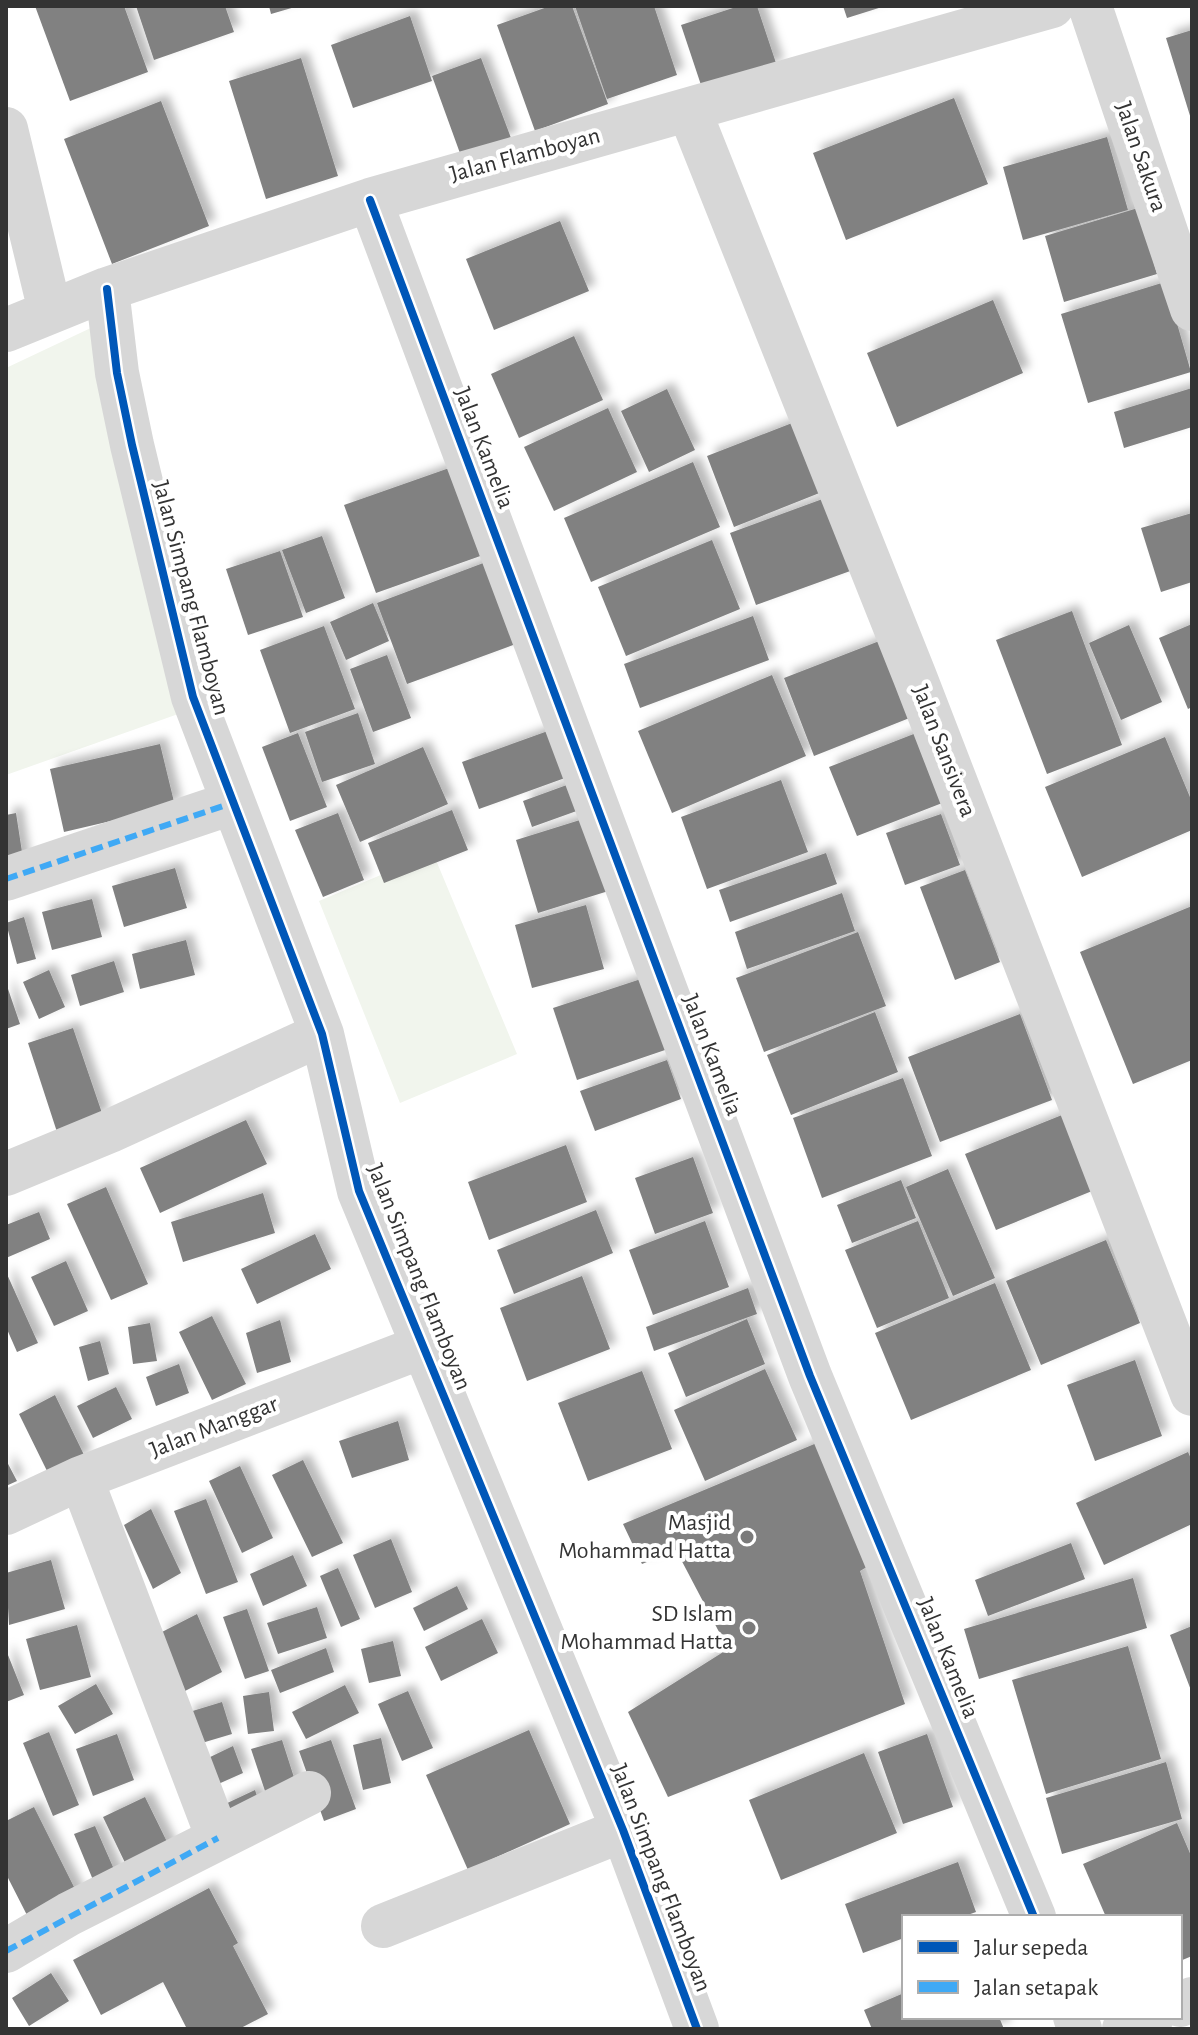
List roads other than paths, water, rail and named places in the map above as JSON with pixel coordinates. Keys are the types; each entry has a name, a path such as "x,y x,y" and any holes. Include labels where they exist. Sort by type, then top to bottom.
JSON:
{"street":[{"name":"Jalan Flamboyan","path":"6,330 107,289 370,200 1052,6"},
{"name":"Jalan Sakura","path":"1090,6 1192,309"},
{"name":"Jalan Sansivera","path":"689,110 904,648 1192,1394"},
{"path":"6,129 50,311"},
{"name":"Jalan Kamelia","path":"370,200 810,1376 1033,1915"},
{"name":"Jalan Simpang Flamboyan","path":"107,289 117,373 165,593 193,697 322,1034 359,1191 623,1830 697,2029"},
{"path":"6,879 232,803"},
{"path":"6,1174 110,1131 322,1034"},
{"name":"Jalan Manggar","path":"6,1513 81,1478 424,1346"},
{"path":"81,1478 218,1838"},
{"path":"6,1951 309,1793"},
{"path":"383,1926 623,1830"},
{"path":"1124,2029 1147,2019"}],"place":[{"name":"Masjid Mohammad Hatta","path":"747,1537"},
{"name":"SD Islam Mohammad Hatta","path":"749,1628"}]}
